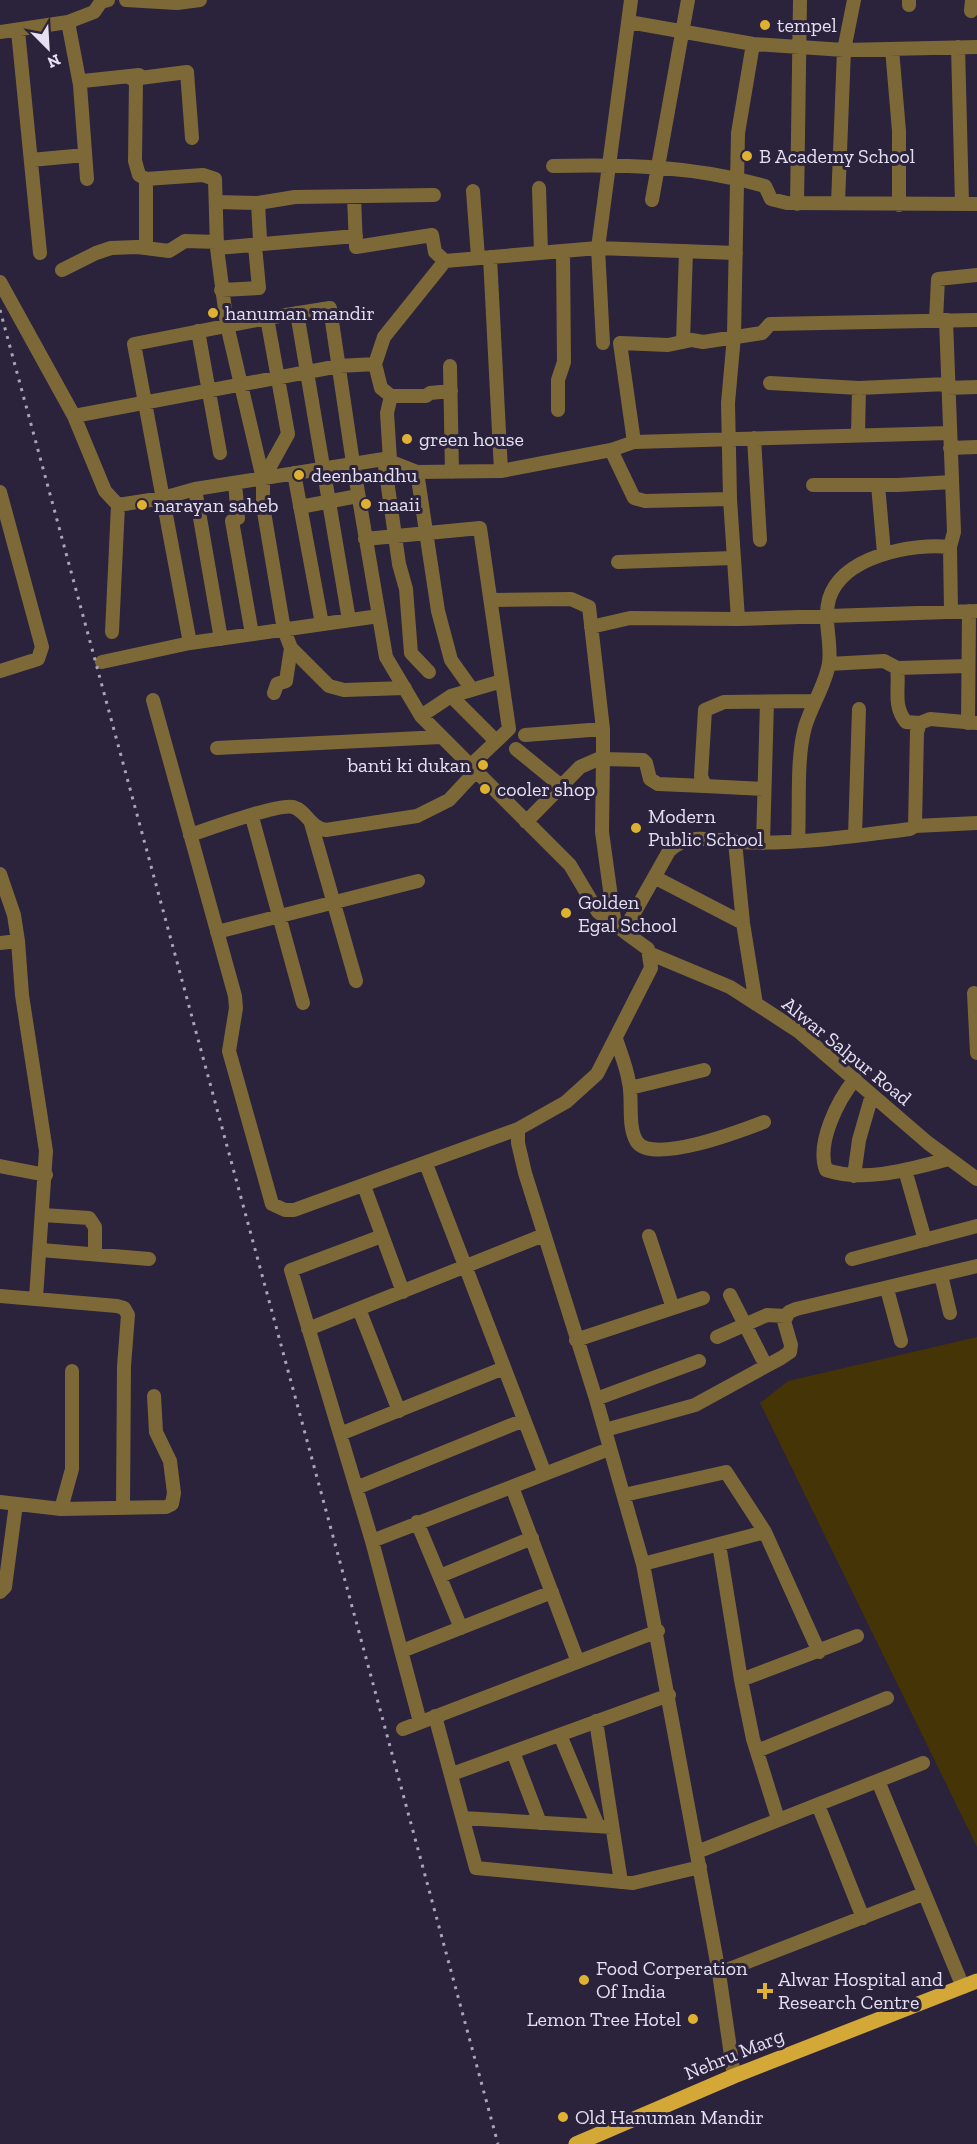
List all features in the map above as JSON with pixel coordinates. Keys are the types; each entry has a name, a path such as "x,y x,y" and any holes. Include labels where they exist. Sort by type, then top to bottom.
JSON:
{"main road":[{"name":"Nehru Marg","path":"576,2144 734,2076 970,1984"}],"street":[{"path":"0,32 18,32 68,22 94,12 101,2 108,0"},
{"path":"126,0 177,3 201,0"},
{"path":"603,343 598,249 632,0"},
{"path":"652,200 688,0"},
{"path":"797,204 800,0"},
{"path":"838,203 844,50 854,0"},
{"path":"68,22 81,83 87,179"},
{"path":"629,22 753,44 844,50 977,47"},
{"path":"18,32 40,253"},
{"path":"738,619 728,439 734,336 735,177 738,133 753,44"},
{"path":"958,47 962,204"},
{"path":"892,49 899,131 899,205"},
{"path":"81,83 187,72 192,138"},
{"path":"136,79 135,161 139,175 146,179 209,176 215,179 221,290 263,479 263,506 284,630 291,648 329,686 344,690 405,688"},
{"path":"31,160 86,156"},
{"path":"553,166 658,166 735,177 765,186 771,199 797,204 977,204"},
{"path":"146,179 146,248"},
{"path":"539,188 541,254"},
{"path":"473,191 484,257 501,471"},
{"path":"216,202 258,203 296,197 434,195"},
{"path":"354,196 356,247 432,235 435,252 445,261"},
{"path":"221,290 259,288 255,246 260,240 258,203"},
{"path":"62,270 103,250 123,247 169,251 185,241 255,246 356,236"},
{"path":"451,391 430,393 426,396 391,396 381,388 375,364 384,337 445,261 598,249 736,253"},
{"path":"683,342 686,251"},
{"path":"558,410 558,380 564,362 563,252"},
{"path":"951,612 950,547 954,532 947,386 938,279 977,275"},
{"path":"0,282 74,416 105,491 118,505 112,632"},
{"name":"Alwar Salpur Road","path":"297,313 330,308 358,496 386,657 421,716 570,866 598,912 651,954 730,987 798,1031 949,1159 977,1179"},
{"path":"190,643 134,344 297,313 305,372 349,621"},
{"path":"263,479 288,434 267,318"},
{"path":"634,442 620,342 668,345 703,342 762,333 770,324 977,320"},
{"path":"198,331 220,453"},
{"path":"74,416 339,366 375,364"},
{"path":"450,366 452,472"},
{"path":"770,383 859,388 977,387"},
{"path":"858,435 859,388"},
{"path":"391,396 387,413 387,459 395,535 406,588 411,653 429,672"},
{"path":"118,505 323,467 387,459 405,469 417,472 501,471 610,450 634,442 949,433"},
{"path":"754,438 760,540"},
{"path":"950,448 977,447"},
{"path":"610,450 634,498 645,501 730,499"},
{"path":"417,472 428,532 438,611 451,660 471,688"},
{"path":"294,473 322,624"},
{"path":"813,485 952,482"},
{"path":"235,483 238,518 232,521 252,634"},
{"path":"878,485 884,553"},
{"path":"195,489 221,639"},
{"path":"0,492 2,514 42,647 38,659 0,671"},
{"path":"300,507 358,496"},
{"path":"190,835 284,806 301,810 318,829 326,830 417,816 449,800 473,768 509,729 480,528 365,539"},
{"path":"798,841 804,729 829,664 826,615 830,597 844,574 884,553 931,545 950,547"},
{"path":"618,562 733,558"},
{"path":"492,600 571,599 589,607 603,729 602,832 620,930 626,928 656,878 669,850 685,839 763,843 855,836 915,826 977,823"},
{"path":"591,627 630,618 738,619 973,611 968,666 973,723 930,719 920,723 906,722 900,715 896,701 897,668"},
{"path":"102,662 190,643 379,616"},
{"path":"274,693 277,684 286,681 291,648"},
{"path":"829,664 884,661 897,668 968,666"},
{"path":"421,716 451,696 471,688 502,681"},
{"path":"451,696 496,741"},
{"path":"153,700 235,996 236,1008 229,1034 229,1051 272,1204 285,1210 294,1210 426,1164 518,1129 576,1094 597,1074 616,1039 649,976 651,954"},
{"path":"705,786 701,776 705,710 717,703 814,701"},
{"path":"763,843 767,702"},
{"path":"855,836 859,708"},
{"path":"915,826 917,732 920,723"},
{"path":"525,735 603,729"},
{"path":"217,748 441,737"},
{"path":"516,749 560,784"},
{"path":"526,822 560,784 580,767 603,758 643,760 650,778 657,784 764,789"},
{"path":"252,817 303,1003"},
{"path":"311,823 356,981"},
{"path":"735,842 743,923 756,1004"},
{"path":"0,873 14,915 22,995 46,1151 36,1298"},
{"path":"656,878 743,923"},
{"path":"217,932 418,881"},
{"path":"0,943 18,941"},
{"path":"974,993 977,1053"},
{"path":"616,1039 630,1088 636,1141 642,1146 678,1148 694,1145 764,1122"},
{"path":"630,1088 704,1070"},
{"path":"855,1079 835,1109 823,1162 826,1170 854,1176 905,1170 949,1159"},
{"path":"854,1176 859,1140 872,1095"},
{"path":"518,1129 518,1143 525,1173 596,1399 644,1564 719,1973 734,2076"},
{"path":"426,1164 545,1474"},
{"path":"0,1166 46,1175"},
{"path":"905,1170 925,1240"},
{"path":"363,1186 403,1292"},
{"path":"43,1215 89,1218 95,1227 95,1254"},
{"path":"852,1259 977,1226"},
{"path":"308,1329 544,1235"},
{"path":"382,1236 291,1270 372,1541 420,1722"},
{"path":"649,1236 673,1308"},
{"path":"41,1250 149,1259"},
{"path":"717,1336 767,1316 786,1316 796,1309 977,1266"},
{"path":"941,1275 950,1313"},
{"path":"887,1289 901,1341"},
{"path":"730,1295 762,1358"},
{"path":"0,1296 124,1308 128,1315 124,1366 123,1508"},
{"path":"576,1340 703,1299"},
{"path":"359,1310 399,1411"},
{"path":"605,1430 695,1405 781,1358 790,1352 791,1345 784,1321 786,1316"},
{"path":"596,1399 699,1361"},
{"path":"340,1434 504,1368"},
{"path":"62,1509 72,1469 72,1371"},
{"path":"0,1502 62,1509 166,1507 174,1500 168,1453 156,1432 154,1396"},
{"path":"356,1488 524,1420"},
{"path":"372,1541 609,1449"},
{"path":"624,1495 726,1472 765,1532 819,1652"},
{"path":"512,1487 578,1662"},
{"path":"0,1592 5,1587 16,1504"},
{"path":"417,1522 461,1628"},
{"path":"644,1564 765,1532"},
{"path":"440,1576 532,1538"},
{"path":"719,1544 741,1680 757,1751 778,1819"},
{"path":"402,1651 552,1592"},
{"path":"403,1729 658,1631"},
{"path":"741,1680 857,1636"},
{"path":"452,1774 669,1695"},
{"path":"757,1751 887,1698"},
{"path":"435,1716 476,1868 633,1883 700,1867"},
{"path":"596,1721 605,1827"},
{"path":"560,1734 605,1827 621,1882"},
{"path":"513,1752 540,1823"},
{"path":"697,1852 923,1763"},
{"path":"878,1781 923,1894 970,1984"},
{"path":"818,1805 863,1918"},
{"path":"463,1818 605,1827"},
{"path":"719,1973 923,1894"}],"shaded area":[{"path":"977,1337 977,1847 760,1403 788,1381"}],"railway":[{"path":"0,310 498,2144"}],"place":[{"name":"tempel","path":"765,25"},
{"name":"B Academy School","path":"747,156"},
{"name":"hanuman mandir","path":"213,313"},
{"name":"green house","path":"407,439"},
{"name":"deenbandhu","path":"299,475"},
{"name":"naaii","path":"366,504"},
{"name":"narayan saheb","path":"142,505"},
{"name":"banti ki dukan","path":"483,765"},
{"name":"cooler shop","path":"485,789"},
{"name":"Modern Public School","path":"636,828"},
{"name":"Golden Egal School","path":"566,913"},
{"name":"Food Corperation Of India","path":"584,1980"},
{"name":"Alwar Hospital and Research Centre","path":"765,1991"},
{"name":"Lemon Tree Hotel","path":"693,2019"},
{"name":"Old Hanuman Mandir","path":"563,2117"}]}
